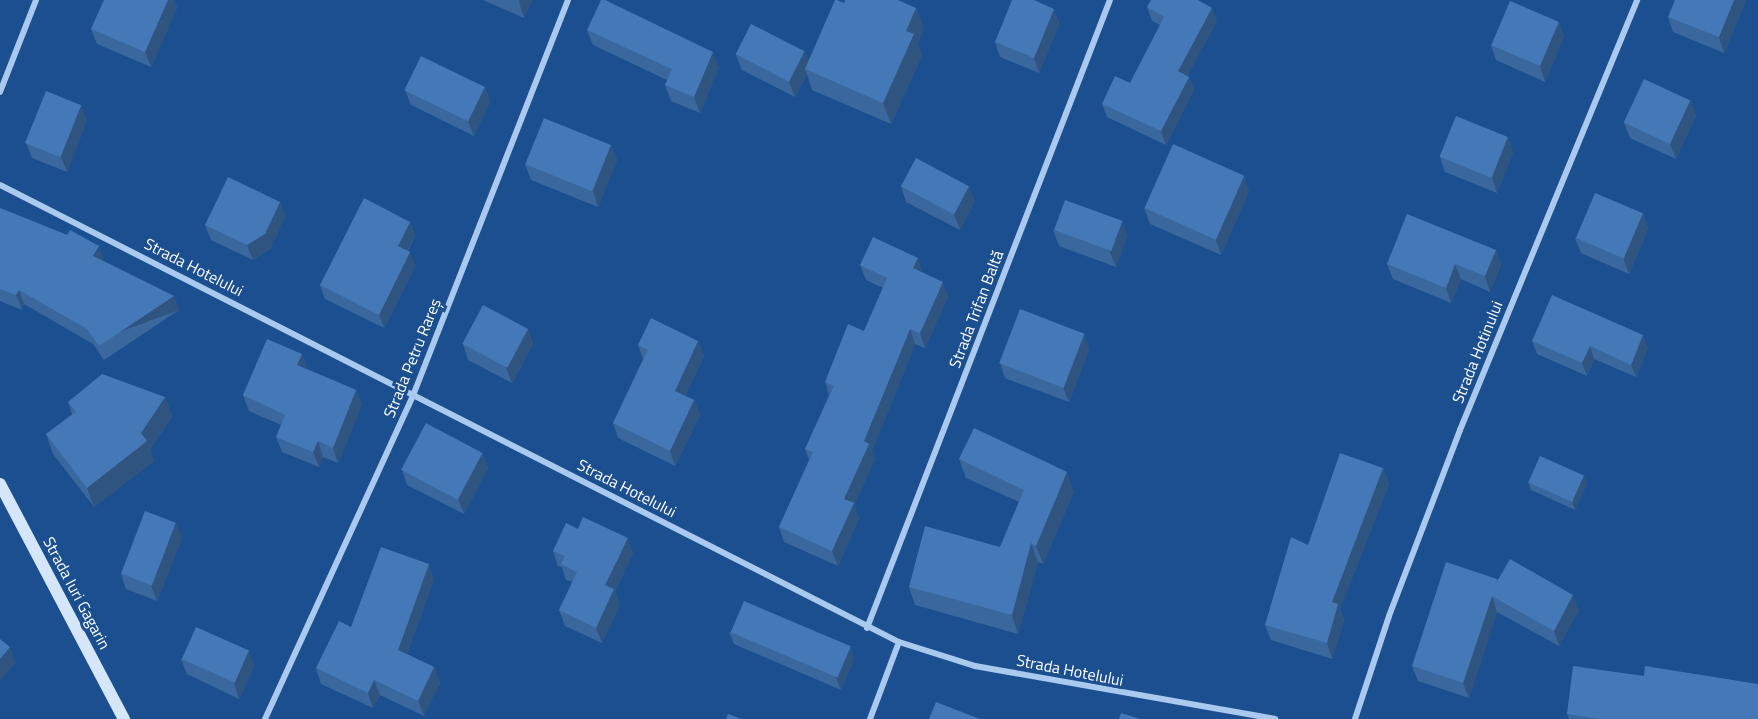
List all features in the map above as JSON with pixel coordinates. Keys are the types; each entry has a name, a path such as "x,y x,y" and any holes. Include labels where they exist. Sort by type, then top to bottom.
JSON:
{"main road":[{"name":"Strada Iuri Gagarin","path":"0,484 124,719"}],"street":[{"path":"0,92 36,0"},
{"name":"Strada Petru Rareș","path":"265,719 414,393 568,0"},
{"name":"Strada Trifan Baltă","path":"867,628 1110,0"},
{"name":"Strada Hotinului","path":"1355,719 1389,616 1460,430 1637,0"},
{"name":"Strada Hotelului","path":"0,185 414,393 867,628 899,642 975,666 1275,719"},
{"path":"870,719 899,642"}],"building":[{"path":"104,0 168,0 145,52 91,29"},
{"path":"601,0 713,52 694,97 665,85 672,69 587,30"},
{"path":"835,0 844,3 845,0 898,0 916,8 906,31 914,34 883,103 805,69"},
{"path":"1012,0 1034,0 1054,9 1034,58 995,42"},
{"path":"1151,0 1198,0 1212,8 1178,71 1189,77 1161,131 1102,104 1115,76 1130,83 1164,17 1147,7"},
{"path":"1675,0 1734,0 1719,37 1668,17"},
{"path":"1510,1 1559,22 1540,66 1491,45"},
{"path":"751,24 804,51 789,82 736,54"},
{"path":"421,56 485,87 468,121 404,90"},
{"path":"1644,79 1690,101 1670,144 1624,123"},
{"path":"46,91 81,105 60,157 25,143"},
{"path":"1456,116 1508,137 1491,178 1440,157"},
{"path":"544,118 611,145 592,191 525,164"},
{"path":"1173,144 1244,176 1216,240 1145,208"},
{"path":"916,158 969,186 954,214 901,186"},
{"path":"228,177 280,202 265,234 247,245 205,225"},
{"path":"1595,193 1643,213 1624,258 1576,238"},
{"path":"364,198 410,222 398,246 410,252 379,315 320,285"},
{"path":"1065,200 1122,221 1111,251 1054,230"},
{"path":"0,208 67,235 70,230 99,246 93,256 174,296 99,346 87,329 19,290 16,295 0,289"},
{"path":"1407,214 1496,250 1485,276 1455,264 1446,288 1387,264"},
{"path":"873,237 918,258 913,268 943,282 920,333 910,329 864,441 869,444 844,499 854,503 832,551 779,527 813,452 805,449 834,386 825,382 848,324 864,331 887,278 860,265"},
{"path":"1552,295 1643,335 1631,365 1590,346 1582,363 1532,341"},
{"path":"483,305 528,329 507,368 462,344"},
{"path":"1020,309 1084,334 1064,388 999,363"},
{"path":"651,318 698,341 675,391 694,400 670,451 613,423 648,350 638,345"},
{"path":"267,339 302,354 297,365 356,390 333,448 318,441 313,452 276,437 285,415 243,395"},
{"path":"102,374 165,397 141,433 147,441 87,488 46,434 76,412 68,402"},
{"path":"426,423 483,453 458,500 401,470"},
{"path":"974,428 1067,472 1036,546 1031,543 1012,615 909,587 925,526 1000,547 1024,490 959,459"},
{"path":"1340,453 1383,468 1332,602 1338,604 1327,643 1265,625 1291,537 1308,545"},
{"path":"1540,456 1584,476 1572,502 1528,482"},
{"path":"145,511 176,523 152,585 121,574"},
{"path":"583,517 628,538 605,585 614,589 596,628 559,610 577,572 561,564 565,556 553,551 566,523 578,529"},
{"path":"381,547 429,564 398,650 434,667 418,701 374,680 368,693 316,668 339,621 351,627"},
{"path":"1510,559 1573,595 1554,631 1492,596 1463,683 1412,666 1446,562 1497,579 1495,585"},
{"path":"744,601 851,646 837,678 731,632"},
{"path":"196,627 249,651 235,683 182,659"},
{"path":"0,639 10,647 0,659"},
{"path":"1573,666 1644,676 1645,666 1758,684 1758,719 1601,719 1567,714"},
{"path":"936,702 980,719 929,719"},
{"path":"1121,713 1140,719 1119,719"},
{"path":"728,714 741,719 726,719"}]}
